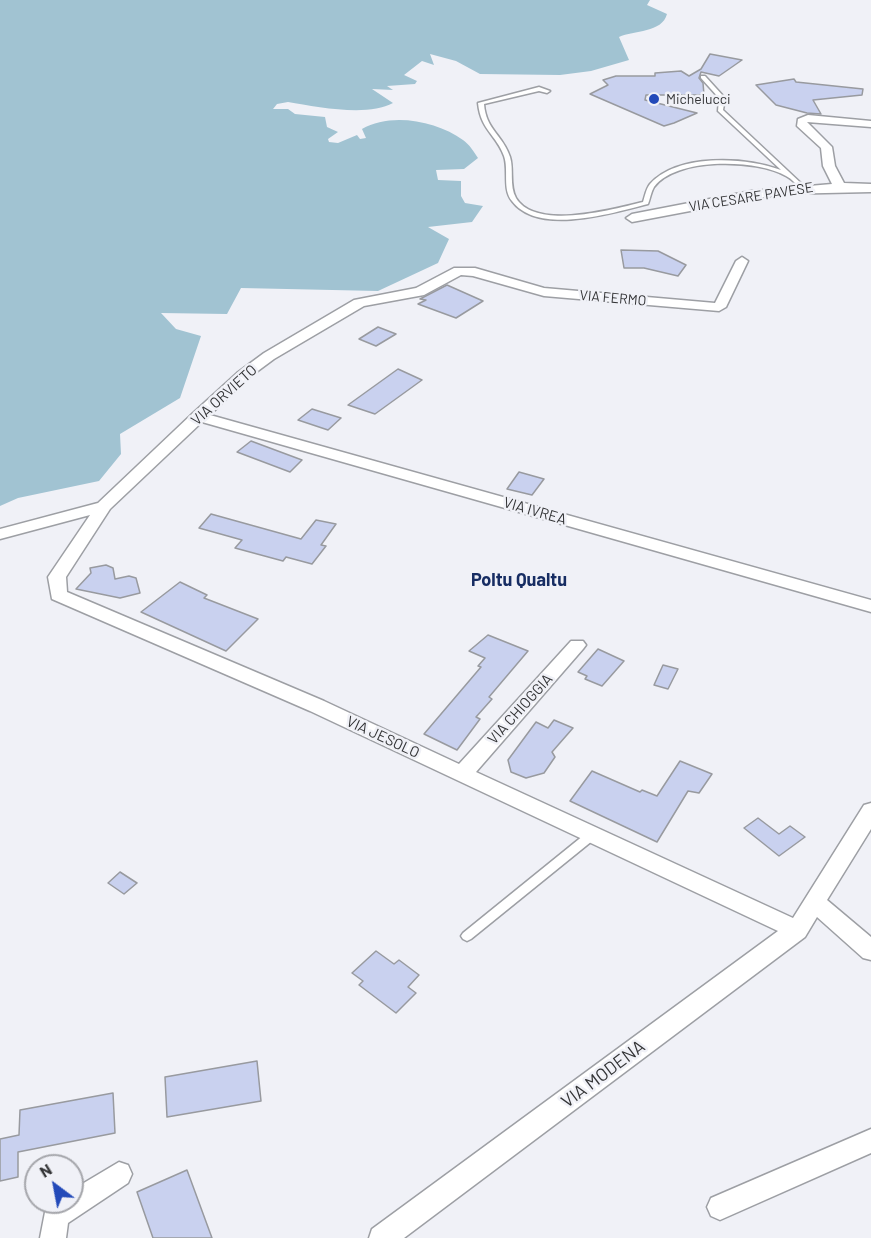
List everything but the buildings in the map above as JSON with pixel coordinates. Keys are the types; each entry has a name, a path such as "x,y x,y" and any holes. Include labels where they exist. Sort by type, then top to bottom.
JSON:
{"street":[{"path":"839,186 830,166 826,147 802,126 802,121 808,118 871,124"},
{"name":"VIA CESARE PAVESE","path":"632,218 737,196 802,187 871,188"},
{"name":"VIA FERMO","path":"459,271 475,272 544,292 719,308 742,261"},
{"name":"VIA ORVIETO","path":"0,534 104,507 242,376 306,332 358,303 419,292 459,271"},
{"name":"VIA IVREA","path":"198,416 871,606"},
{"name":"VIA JESOLO","path":"104,507 57,578 58,595 316,706 797,930"},
{"name":"VIA CHIOGGIA","path":"463,773 578,645"},
{"name":"VIA MODENA","path":"382,1238 797,930 871,811"},
{"path":"815,903 871,951"},
{"path":"720,1207 871,1141"},
{"path":"53,1238 55,1216 119,1174"}],"lane":[{"path":"703,77 722,98 720,110 802,187"},
{"path":"547,91 539,89 481,103 481,118 508,158 512,199 522,209 546,216 575,217 646,203 651,186 668,172 698,163 748,164 789,175"},
{"path":"467,936 594,834"}],"water":[{"path":"0,0 650,0 647,5 667,14 660,25 654,28 619,37 629,60 591,71 560,75 480,74 456,61 430,54 434,65 422,61 404,75 417,81 415,84 387,86 393,90 372,89 393,103 382,107 356,110 288,102 277,104 273,109 288,109 295,114 325,117 327,127 338,132 328,139 329,142 338,143 357,135 360,139 366,138 362,129 386,121 414,121 452,133 463,140 478,158 464,169 436,170 438,180 461,181 461,196 465,203 483,206 472,222 428,227 449,239 438,263 378,291 241,288 227,314 161,313 176,329 201,336 180,398 120,434 121,454 99,481 18,498 0,506"}],"place":[{"name":"Michelucci","path":"654,99"}],"district":[{"name":"Poltu Qualtu","path":"519,580"}]}
